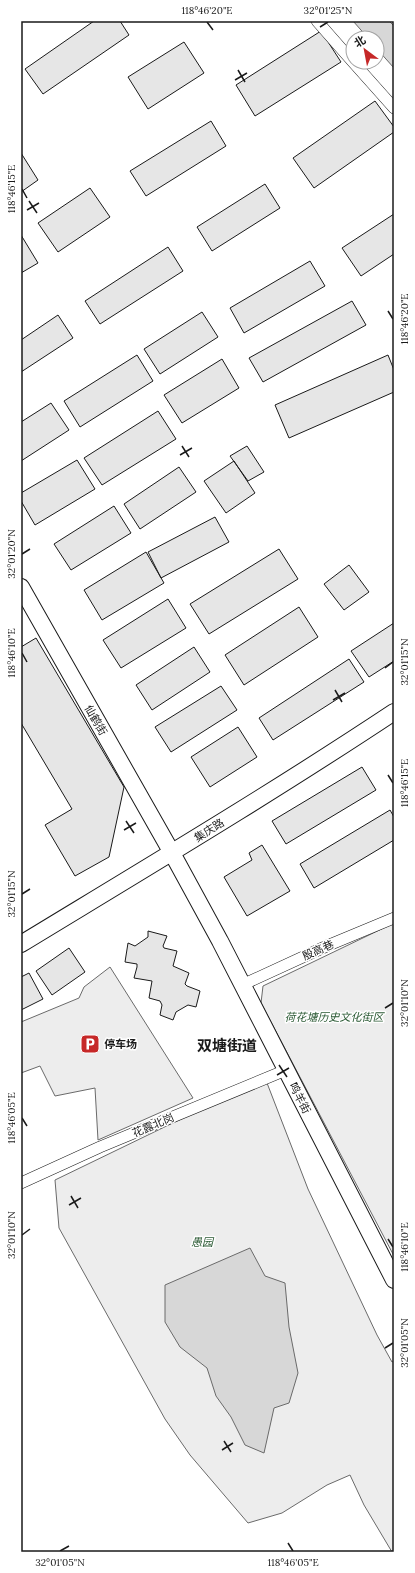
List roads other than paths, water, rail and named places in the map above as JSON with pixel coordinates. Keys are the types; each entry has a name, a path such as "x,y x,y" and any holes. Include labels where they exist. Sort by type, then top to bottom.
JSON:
{"street":[{"path":"317,21 345,53"},
{"path":"360,70 394,108"},
{"name":"仙鹤街","path":"21,587 172,852"},
{"name":"集庆路","path":"21,944 349,742 394,712"},
{"name":"鸣羊街","path":"172,852 220,941 394,1280"},
{"name":"殷高巷","path":"242,984 394,918"},
{"name":"花露北岗","path":"21,1183 100,1147 286,1070"}],"place":[{"name":"停车场","path":"90,1044"}],"district":[{"name":"双塘街道","path":"227,1046"}],"park label":[{"name":"荷花塘历史文化街区","path":"334,1017"},
{"name":"愚园","path":"202,1242"}]}
